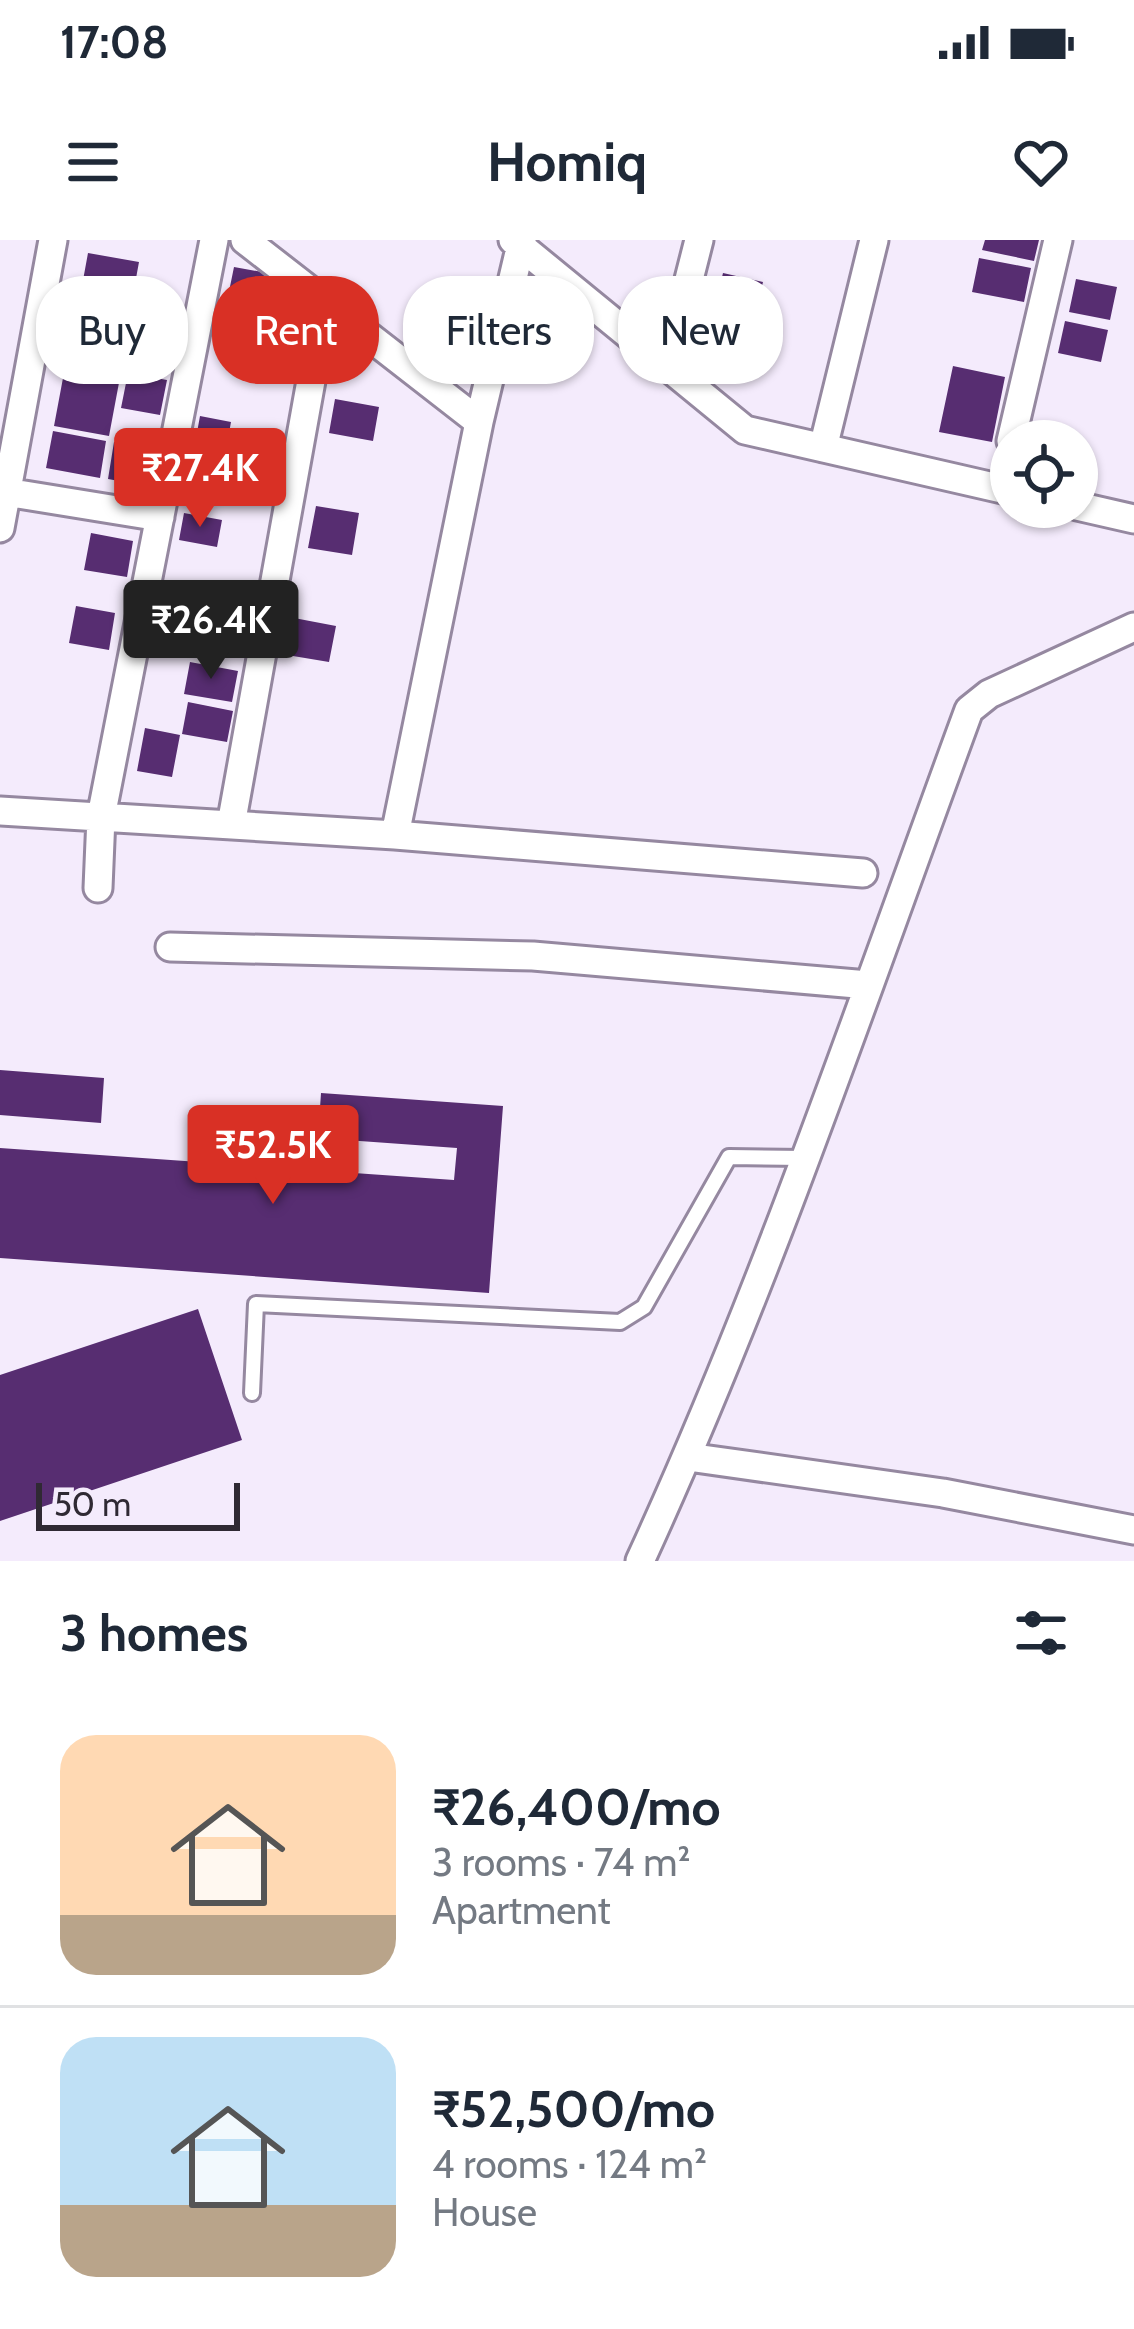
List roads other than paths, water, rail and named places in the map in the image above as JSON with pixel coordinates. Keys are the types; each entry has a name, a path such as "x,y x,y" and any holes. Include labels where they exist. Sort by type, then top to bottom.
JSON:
{"street":[{"path":"0,528 3,491 53,240"},
{"path":"98,888 101,817 214,240"},
{"path":"244,240 290,276"},
{"path":"690,276 699,240"},
{"path":"823,448 874,240"},
{"path":"1016,420 1058,240"},
{"path":"395,836 519,242 618,325"},
{"path":"379,345 478,422"},
{"path":"231,825 310,384"},
{"path":"689,384 745,430 990,486"},
{"path":"3,491 160,517"},
{"path":"1098,511 1134,519"},
{"path":"640,1561 688,1457 975,701 1134,627"},
{"path":"0,811 863,873"},
{"path":"170,946 533,956 868,985"},
{"path":"688,1457 943,1493 1134,1530"}],"lane":[{"path":"252,1393 256,1304 620,1322 644,1306 729,1157 804,1158"}]}
